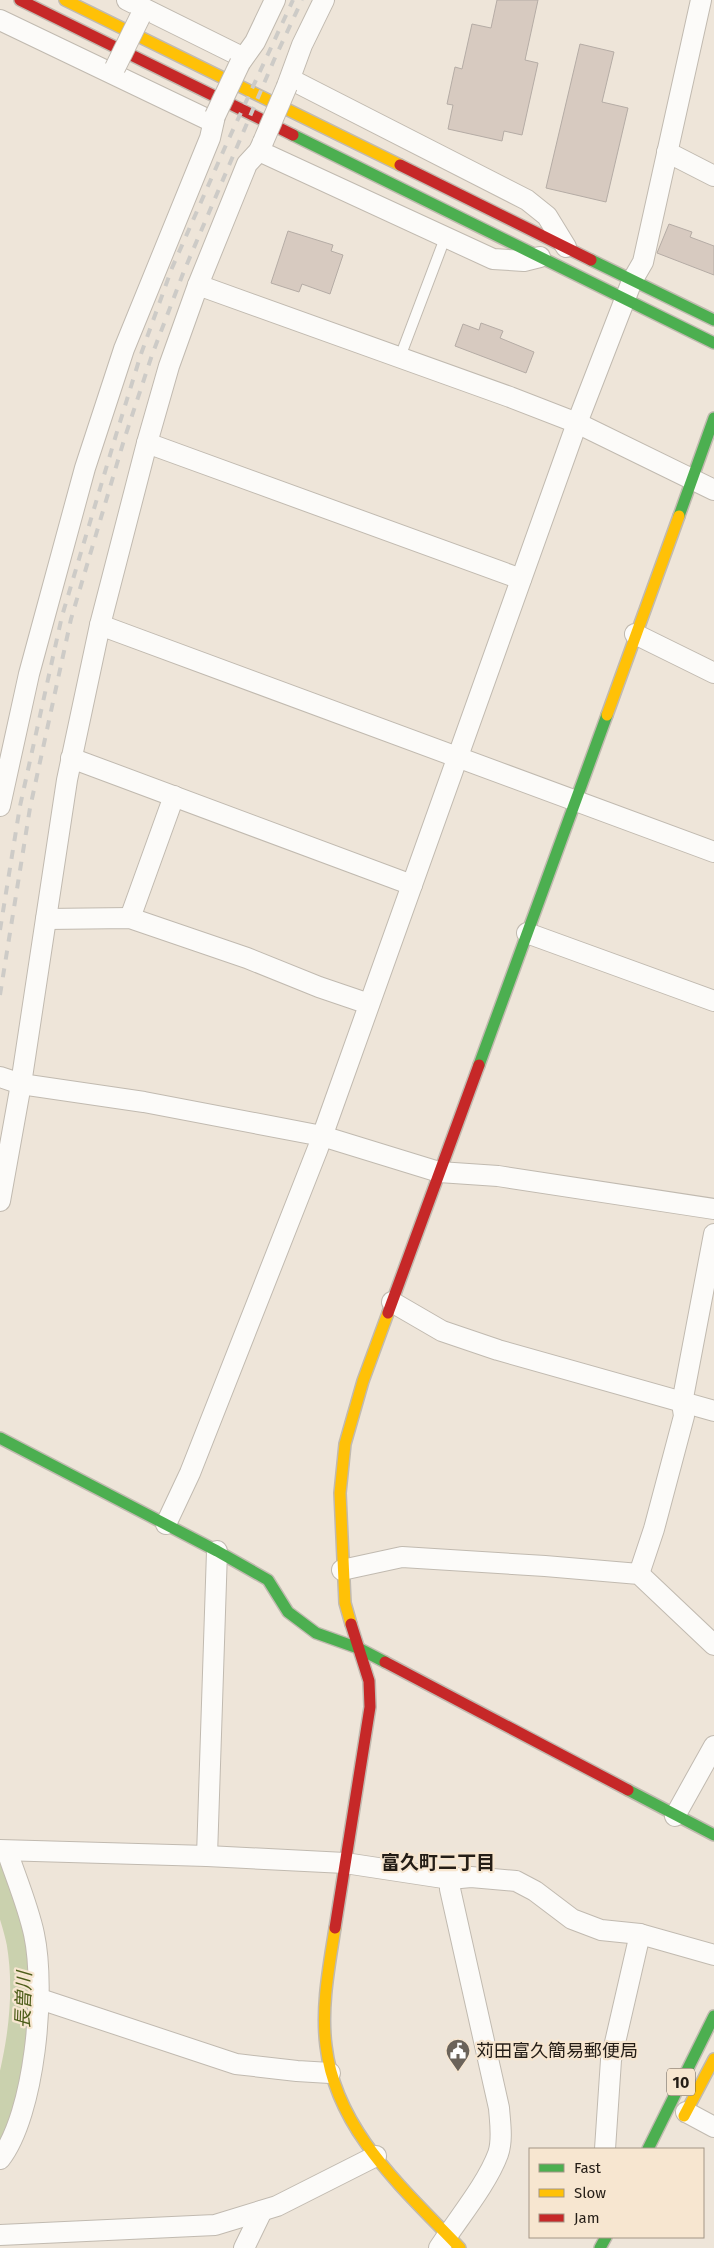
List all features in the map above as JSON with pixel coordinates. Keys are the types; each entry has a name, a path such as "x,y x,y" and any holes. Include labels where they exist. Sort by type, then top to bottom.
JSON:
{"main road":[{"path":"20,0 540,257 714,320"},
{"path":"65,0 567,248 629,290 714,343"},
{"path":"448,2244 354,2126 337,2093 330,2073 327,2051 325,2000 370,1706 369,1681 345,1602 342,1570 340,1493 345,1444 363,1381 714,418"},
{"path":"0,1438 217,1551 268,1580 288,1612 316,1633 358,1648 675,1816 714,1834"},
{"name":"10","path":"648,2148 714,2016"},
{"name":"10","path":"682,2120 714,2059"}],"street":[{"path":"0,806 31,666 85,468 124,350 210,138 214,119 241,60 255,42 275,0"},
{"path":"0,1201 21,1084 71,758 100,625 147,443 169,366 198,285 247,164 261,146 289,82 302,45 324,0"},
{"path":"166,1524 190,1473 322,1136 577,423 629,290 642,262 701,0"},
{"path":"114,71 138,6 241,60"},
{"path":"0,20 114,71 214,119"},
{"path":"289,82 527,200 547,216 567,248"},
{"path":"261,146 445,238 492,259 524,261 540,257"},
{"path":"667,152 714,176"},
{"path":"198,285 510,397 577,423 714,490"},
{"path":"147,443 521,579"},
{"path":"100,625 714,852"},
{"path":"635,634 714,673"},
{"path":"71,758 412,884"},
{"path":"130,918 174,796"},
{"path":"46,919 130,918 224,949 369,1004"},
{"path":"527,933 714,1002"},
{"path":"0,1077 21,1084 144,1102 322,1136 439,1172 498,1176 714,1209"},
{"path":"639,1574 654,1529 684,1416 682,1404 714,1234"},
{"path":"392,1302 442,1331 498,1350 682,1404 714,1411"},
{"path":"207,1856 217,1551"},
{"path":"342,1570 402,1557 639,1574 714,1645"},
{"path":"675,1816 714,1746"},
{"path":"0,2159 12,2142 26,2090 37,2040 40,1999 34,1935 3,1850 207,1856 345,1863 450,1879 471,1877 516,1881 535,1891 572,1919 601,1930 640,1934 714,1955"},
{"path":"448,2244 498,2153 501,2133 499,2108 450,1889 450,1879"},
{"path":"605,2148 611,2060 640,1934"},
{"path":"40,1999 236,2064 330,2073"},
{"path":"682,2120 714,2127"},
{"path":"0,2235 215,2225 277,2206 376,2156"},
{"path":"244,2248 262,2211"}],"lane":[{"path":"400,357 445,238"}],"building":[{"path":"497,0 538,0 525,60 538,63 522,135 504,131 502,141 448,129 453,105 447,104 455,67 462,69 472,24 491,28"},
{"path":"580,44 614,52 602,102 628,108 606,202 546,188"},
{"path":"669,224 692,232 690,237 714,246 714,275 657,253"},
{"path":"288,231 333,245 331,251 343,255 330,294 302,284 299,292 271,283"},
{"path":"481,323 503,331 500,338 534,352 526,373 455,346 463,324 479,330"}],"waterway":[{"name":"長曽川","path":"0,1869 22,1942 26,1990 25,2014 18,2062 0,2133"}],"railway":[{"path":"0,930 20,806 62,616 141,354 172,268 293,0"},
{"path":"0,995 30,808 71,619 124,440 152,355 184,271 274,60 302,0"}],"traffic: fast":[{"path":"293,135 714,343"},
{"path":"591,260 714,320"},
{"path":"679,516 714,418"},
{"path":"479,1065 607,715"},
{"path":"0,1438 217,1551 268,1580 288,1612 316,1633 358,1648 385,1662"},
{"path":"628,1790 714,1835"},
{"path":"648,2148 714,2016"},
{"path":"600,2248 605,2238"}],"traffic: slow":[{"path":"65,0 400,165"},
{"path":"607,715 679,516"},
{"path":"351,1624 345,1603 340,1493 345,1444 363,1381 388,1313"},
{"path":"335,1928 326,1987 324,2017 326,2046 332,2077 343,2105 358,2132 376,2157 417,2204 460,2248"},
{"path":"684,2116 714,2059"}],"traffic: jam":[{"path":"20,0 293,135"},
{"path":"400,165 591,260"},
{"path":"388,1313 479,1065"},
{"path":"335,1928 370,1707 369,1681 351,1624"},
{"path":"385,1662 628,1790"}],"place":[{"name":"苅田富久簡易郵便局","path":"458,2072"}],"district":[{"name":"富久町二丁目","path":"438,1862"}]}
